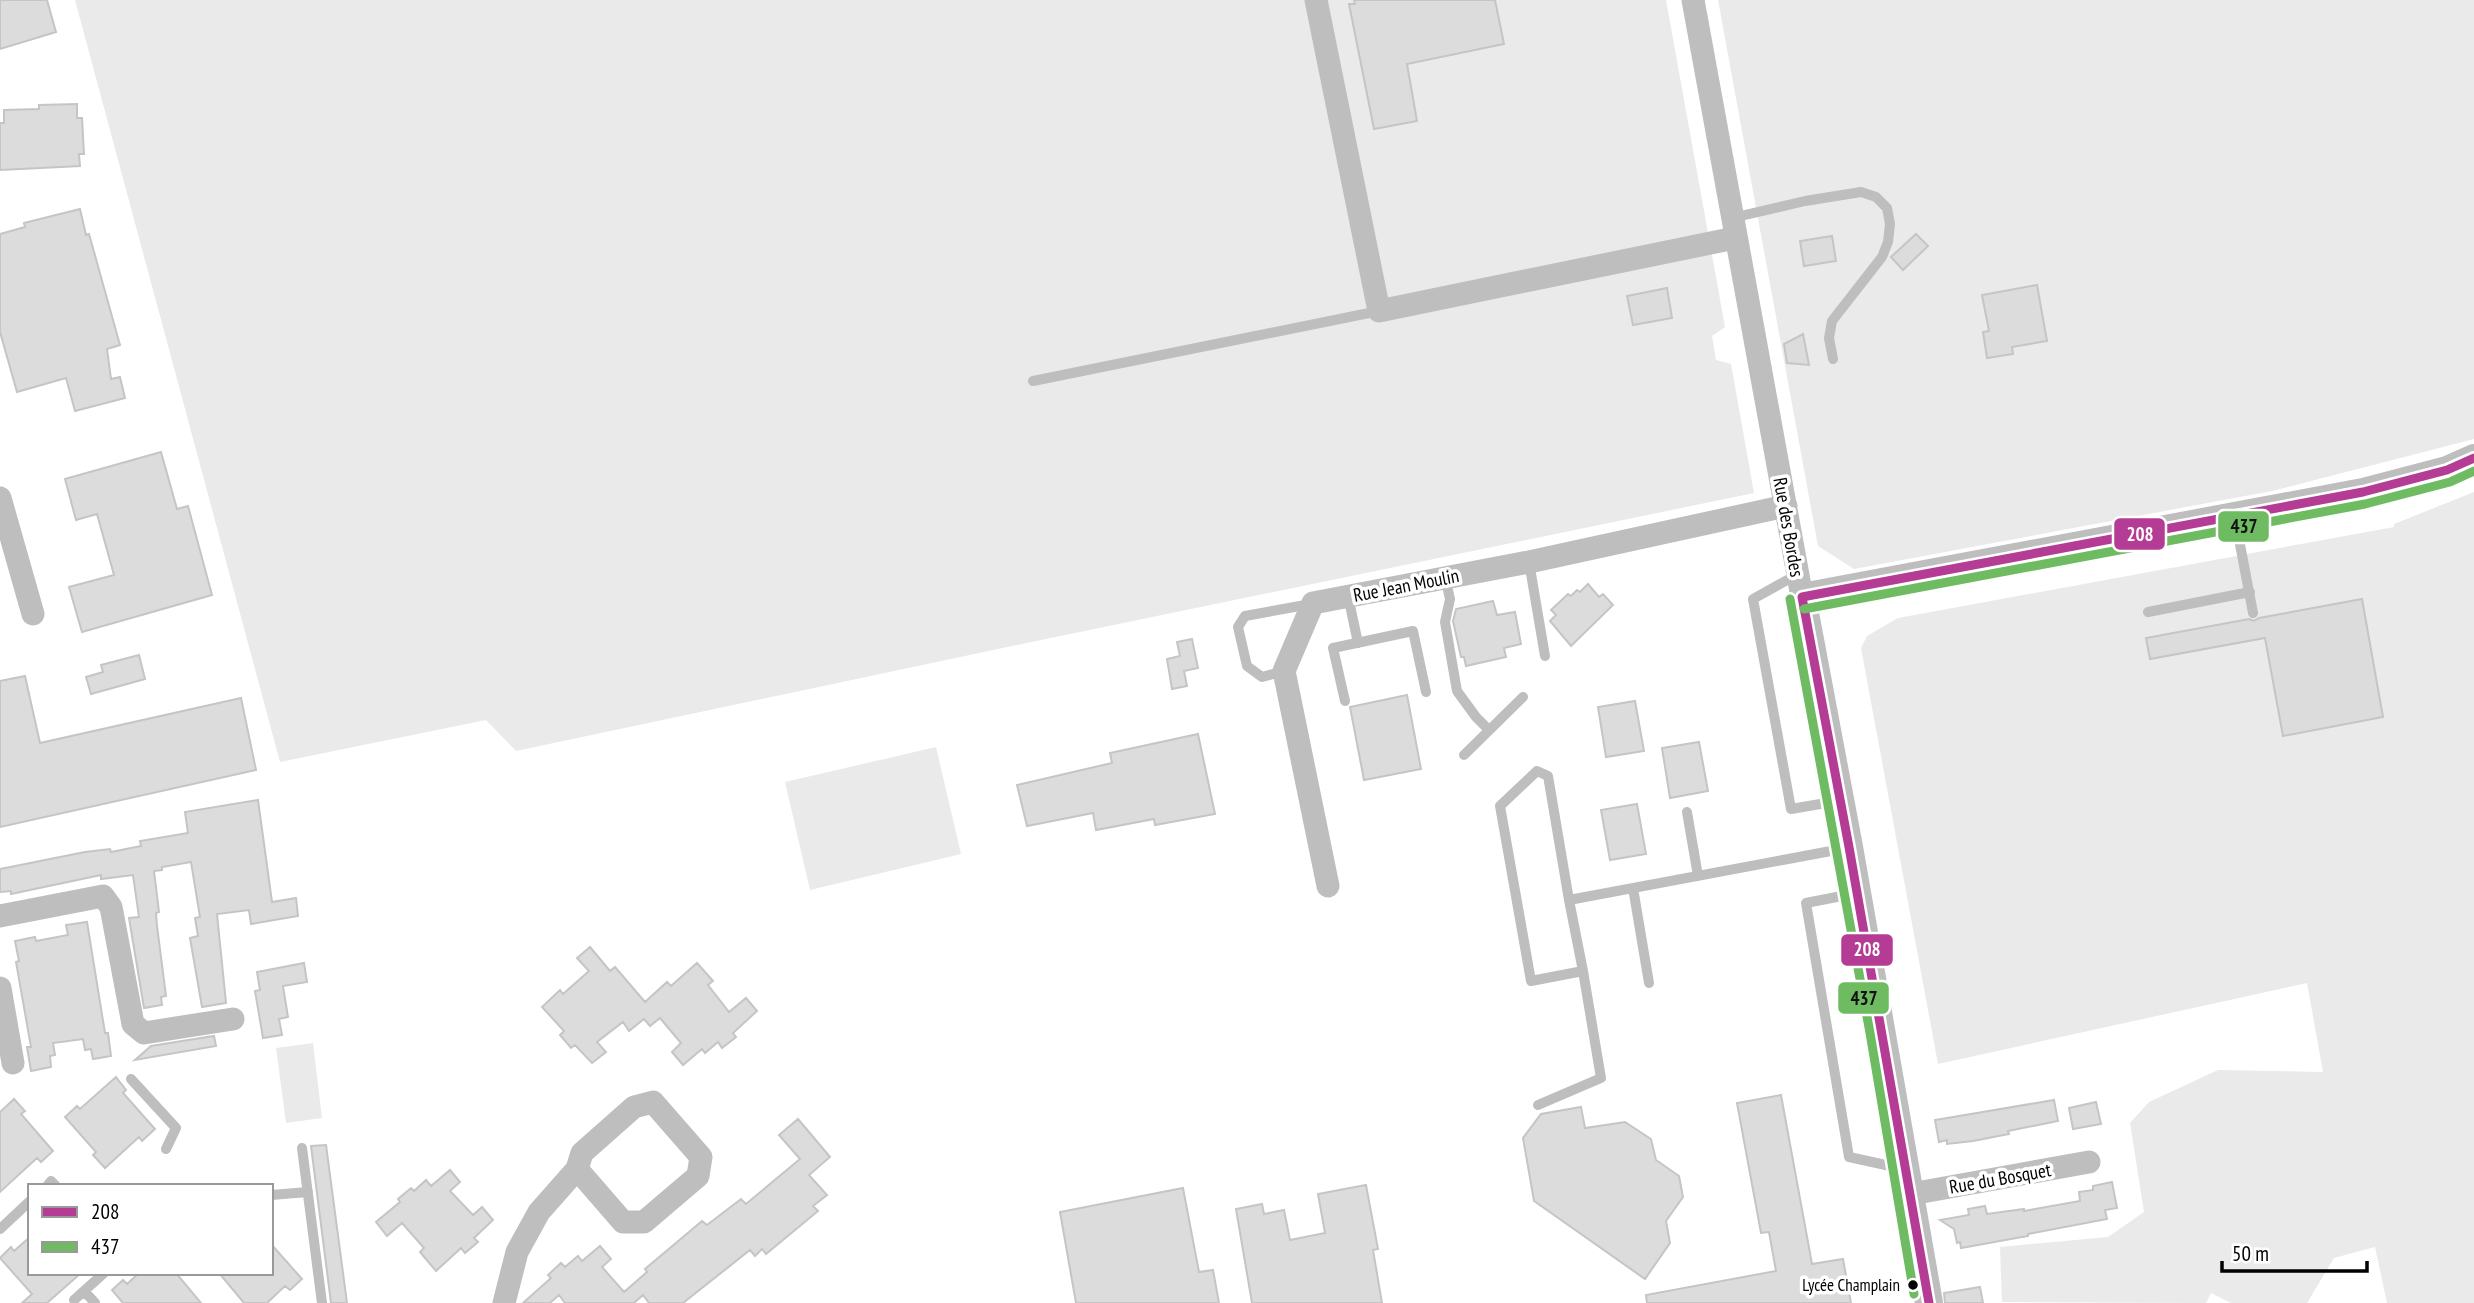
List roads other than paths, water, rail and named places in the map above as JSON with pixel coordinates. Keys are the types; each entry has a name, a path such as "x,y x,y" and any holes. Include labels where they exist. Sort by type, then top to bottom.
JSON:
{"street":[{"path":"1316,0 1379,311 1733,228"},
{"name":"Rue des Bordes","path":"1693,0 1849,847 1929,1303"},
{"path":"1800,586 2234,516 2363,492 2472,464"},
{"path":"0,498 33,614"},
{"name":"Rue Jean Moulin","path":"1313,603 1529,562 1786,506"},
{"path":"1313,603 1284,671 1328,886"},
{"path":"0,916 103,896 111,907 133,1024 145,1033 233,1020"},
{"path":"0,988 13,1063"},
{"path":"504,1303 517,1252 539,1212 577,1169 582,1153 634,1107 653,1102 701,1157 698,1176 644,1222 623,1222 577,1169"},
{"name":"Rue du Bosquet","path":"1909,1182 2089,1162"}],"lane":[{"path":"1733,228 1805,201 1861,192 1876,197 1887,208 1890,224 1888,242 1882,257 1832,321 1829,338 1833,359"},
{"path":"1033,381 1379,311"},
{"path":"2234,516 2253,613"},
{"path":"1529,562 1545,656"},
{"path":"1445,577 1450,599 1445,622 1457,691 1489,730"},
{"path":"1800,586 1753,599 1791,809 1840,800"},
{"path":"2148,612 2250,592"},
{"path":"1348,596 1358,643"},
{"path":"1284,671 1262,677 1247,666 1238,627 1245,616 1313,603"},
{"path":"1345,701 1333,648 1413,631 1426,692"},
{"path":"1464,755 1523,697"},
{"path":"1538,1105 1601,1078 1583,971 1548,776 1537,771 1500,806 1531,981 1583,971"},
{"path":"1687,812 1698,876"},
{"path":"1569,900 1849,847"},
{"path":"1633,888 1649,983"},
{"path":"1857,893 1806,903 1849,1157 1909,1182"},
{"path":"131,1079 176,1128 166,1149"},
{"path":"302,1148 322,1303"},
{"path":"273,1195 308,1192"},
{"path":"2,1224 28,1203"},
{"path":"74,1300 102,1275"},
{"path":"84,1291 94,1303"}],"place":[{"name":"Lycée Champlain","path":"1913,1285"}]}
